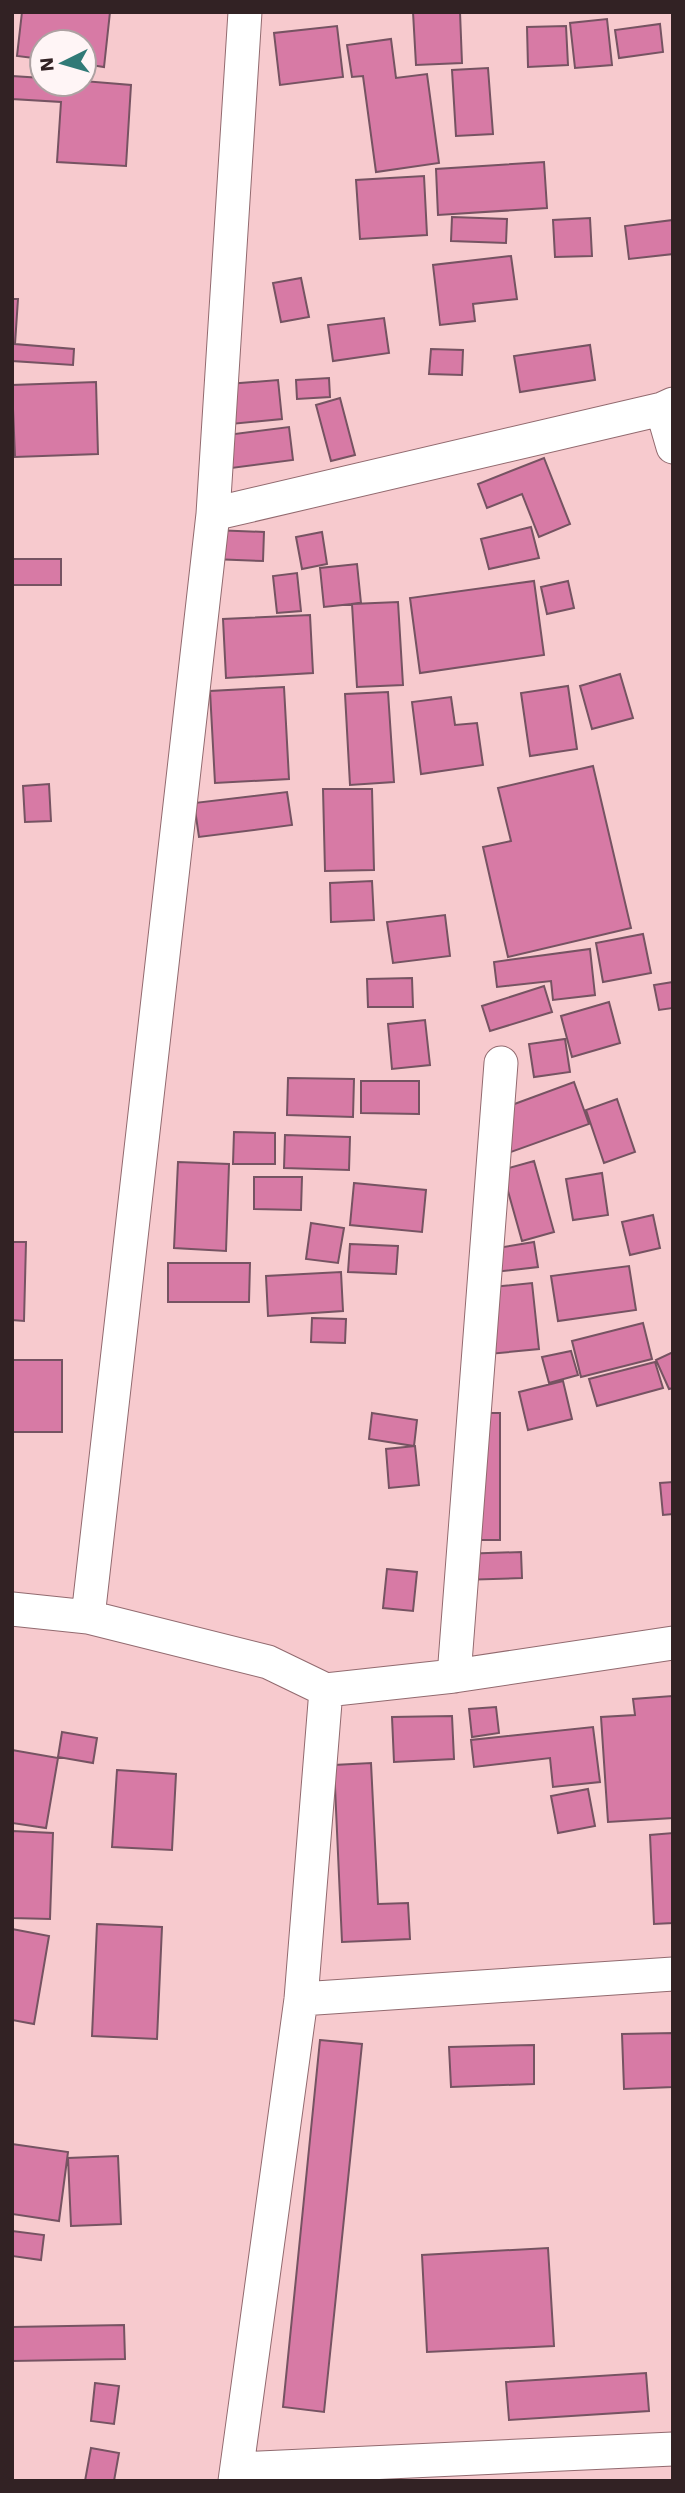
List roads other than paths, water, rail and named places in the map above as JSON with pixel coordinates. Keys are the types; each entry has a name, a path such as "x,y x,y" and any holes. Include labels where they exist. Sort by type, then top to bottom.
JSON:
{"street":[{"path":"88,1617 213,514 245,12"},
{"path":"213,514 668,407 673,447"},
{"path":"454,1676 501,1063"},
{"path":"12,1609 88,1617 268,1662 326,1690 454,1676 673,1643"},
{"path":"326,1690 301,1999 236,2475 673,2449"},
{"path":"301,1999 673,1974"}]}
